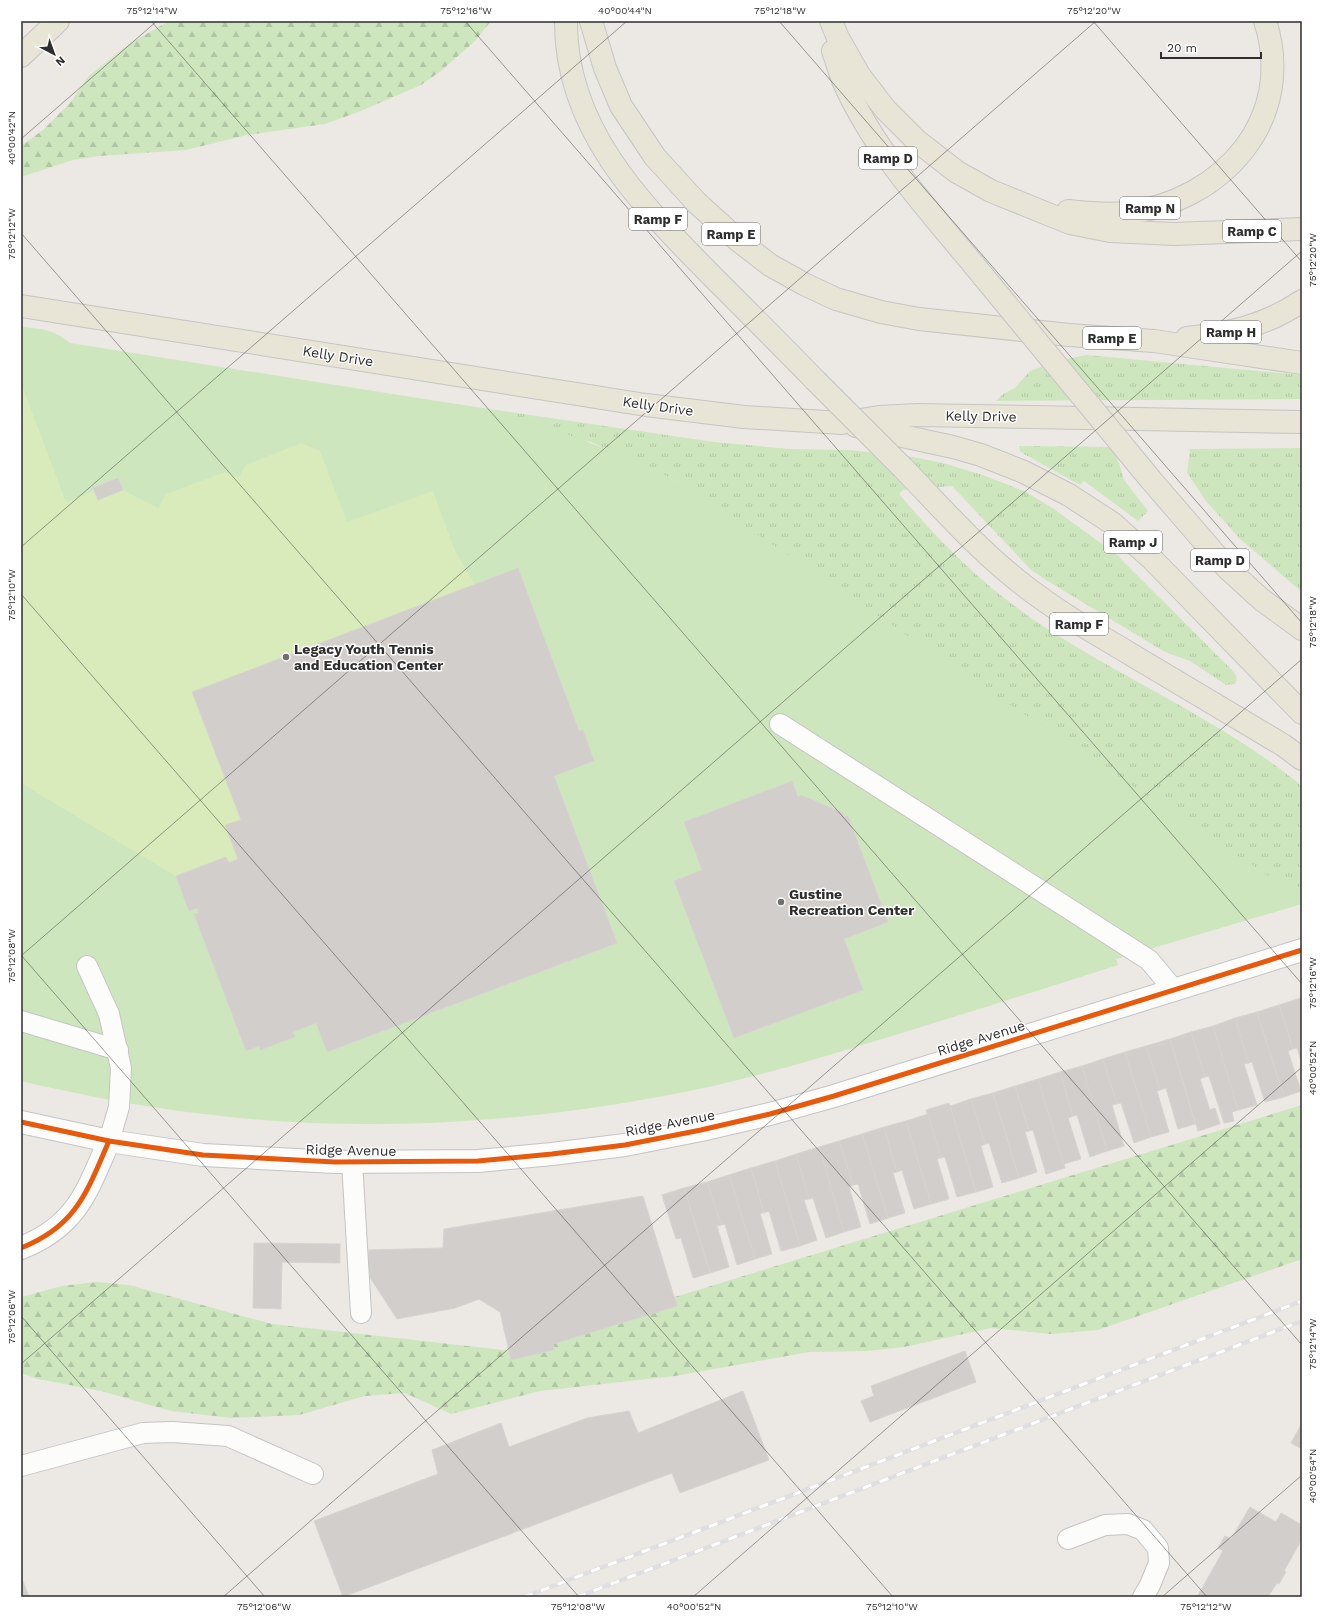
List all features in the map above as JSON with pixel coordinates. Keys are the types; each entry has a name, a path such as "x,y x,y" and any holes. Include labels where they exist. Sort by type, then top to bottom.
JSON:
{"main road":[{"path":"21,56 58,21"},
{"name":"Ramp F","path":"566,21 566,42 573,82 586,118 608,157 636,194 668,231 982,548 1010,575 1041,599 1075,621 1283,745 1302,759"},
{"name":"Ramp E","path":"591,21 605,68 621,106 655,157 697,203 738,241 770,266 804,284 836,299 881,312 919,319 1069,335 1154,341 1302,363"},
{"name":"Ramp D","path":"826,21 832,49 845,85 864,121 889,159 1151,480 1227,568 1262,600 1302,629"},
{"name":"Ramp N","path":"831,21 838,38 859,75 886,110 918,141 957,172 991,191 1030,206 1090,213 1126,213 1156,207 1186,197 1208,184 1231,165 1245,149 1264,118 1272,90 1273,62 1270,36 1265,21"},
{"name":"Ramp C","path":"1030,206 1070,223 1110,231 1174,234 1302,229"},
{"name":"Ramp H","path":"1154,341 1215,336 1244,330 1272,319 1302,301"},
{"name":"Kelly Drive","path":"21,306 646,405 744,418 842,423 878,417 917,415 1302,422"},
{"name":"Ramp J","path":"842,423 954,447 1024,472 1068,495 1112,523 1151,558 1302,713"},
{"name":"Ridge Avenue","path":"21,1122 110,1141 203,1155 280,1160 408,1163 478,1161 625,1145 701,1130 770,1114 842,1094 1302,950"},
{"path":"21,1248 42,1238 59,1227 74,1212 84,1196 110,1141"}],"lane":[{"path":"780,724 1149,960 1174,990"},
{"path":"87,966 109,1014 121,1068 119,1107 110,1141"},
{"path":"21,1021 118,1050"},
{"path":"352,1162 361,1313"},
{"path":"21,1466 143,1433 172,1432 228,1436 313,1474"},
{"path":"1068,1539 1105,1525 1128,1524 1143,1530 1158,1548 1159,1563 1150,1585 1143,1597"}],"green space":[{"path":"169,21 491,21 475,41 441,71 421,85 361,111 325,124 247,135 186,150 99,156 73,160 21,177 21,146 43,130 70,103 89,76 129,44"},
{"path":"21,327 53,332 70,343 481,408 556,430 622,455 672,479 754,532 1003,700 1282,885 1302,900 1302,904 1116,959 1118,965 848,1049 758,1075 713,1086 587,1109 460,1121 396,1124 331,1124 268,1120 158,1108 21,1081"},
{"path":"1087,355 1302,375 1302,399 996,401 1003,394 1015,388 1030,371 1060,360"},
{"name":"Legacy Youth Tennis and Education Center","path":"21,383 66,502 94,491 93,488 118,478 123,490 158,508 166,494 225,472 239,477 246,465 301,443 320,451 347,522 433,491 455,551 475,584 518,568 579,731 583,730 594,761 554,776 617,943 327,1052 316,1023 293,1032 295,1037 260,1050 259,1046 246,1051 194,914 198,913 197,909 189,911 177,877 21,783"},
{"path":"435,401 714,442 790,449 849,450 913,457 943,463 983,475 1026,492 1054,509 1117,555 1234,672 1237,678 1235,684 1226,685 1190,661 1165,652 1030,569 952,486 903,490 899,494 933,532 969,568 1027,615 1049,630 1113,668 1242,742 1302,786 1302,904 672,479 591,442 455,411"},
{"path":"1019,446 1114,447 1124,480 1148,511 1138,521 1084,481 1080,485 1024,454 1020,451"},
{"path":"1302,448 1302,592 1240,539 1206,501 1187,473 1190,449"},
{"path":"1302,1105 1302,1259 1098,1330 1050,1334 991,1328 904,1347 868,1351 809,1352 675,1376 540,1391 451,1414 405,1393 365,1396 299,1415 232,1418 171,1411 101,1391 38,1379 21,1373 21,1297 62,1286 97,1282 129,1285 272,1324 512,1351 665,1300"}],"building":[{"path":"118,478 123,490 98,500 93,488"},
{"path":"518,568 579,731 583,730 594,761 554,776 617,943 327,1052 316,1023 293,1032 295,1037 260,1050 259,1046 246,1051 194,914 198,913 197,908 189,911 176,876 226,857 229,863 238,859 225,825 241,820 192,692"},
{"name":"Gustine Recreation Center","path":"792,781 798,797 801,795 843,813 844,817 848,816 888,922 844,939 863,990 734,1038 674,881 702,870 684,822"},
{"path":"1301,998 1302,1064 1297,1048 1293,1049 1279,1005"},
{"path":"1279,1005 1293,1049 1288,1051 1301,1091 1284,1097 1257,1012"},
{"path":"1257,1012 1284,1097 1265,1102 1252,1062 1249,1063 1235,1018"},
{"path":"1235,1018 1249,1063 1244,1064 1257,1105 1238,1110 1213,1026"},
{"path":"1213,1026 1238,1110 1232,1112 1234,1121 1224,1123 1209,1076 1205,1077 1191,1032"},
{"path":"1191,1032 1205,1077 1200,1079 1210,1110 1215,1108 1220,1124 1198,1131 1170,1039"},
{"path":"1170,1039 1195,1124 1178,1129 1166,1088 1160,1090 1146,1046"},
{"path":"1146,1046 1160,1090 1157,1091 1169,1132 1151,1137 1125,1052"},
{"path":"1125,1052 1151,1137 1134,1143 1121,1103 1117,1104 1103,1059"},
{"path":"1103,1059 1117,1104 1112,1105 1124,1146 1107,1151 1082,1066"},
{"path":"1082,1066 1107,1151 1090,1157 1077,1115 1073,1116 1060,1072"},
{"path":"1060,1072 1073,1116 1068,1118 1081,1159 1063,1164 1038,1079"},
{"path":"1038,1079 1065,1168 1046,1174 1033,1130 1029,1131 1015,1086"},
{"path":"1015,1086 1029,1131 1025,1132 1037,1172 1019,1178 993,1093"},
{"path":"993,1093 1019,1178 1002,1183 989,1143 985,1144 971,1099"},
{"path":"971,1099 985,1144 981,1146 993,1187 976,1192 950,1106"},
{"path":"949,1103 976,1192 957,1197 945,1157 941,1158 926,1110"},
{"path":"928,1114 941,1158 937,1159 949,1199 931,1204 906,1121"},
{"path":"906,1121 931,1204 914,1209 902,1170 897,1172 884,1127"},
{"path":"884,1127 897,1172 893,1173 905,1213 888,1218 862,1134"},
{"path":"862,1134 888,1218 870,1224 858,1184 853,1185 839,1141"},
{"path":"839,1141 853,1185 849,1187 861,1227 844,1232 819,1147"},
{"path":"819,1147 844,1232 826,1238 813,1198 809,1199 796,1154"},
{"path":"796,1154 809,1199 804,1200 817,1240 800,1246 775,1161"},
{"path":"775,1161 800,1246 781,1251 769,1211 764,1213 751,1168"},
{"path":"751,1168 764,1213 760,1213 772,1254 755,1259 729,1175"},
{"path":"729,1175 755,1259 737,1265 725,1224 721,1225 707,1182"},
{"path":"707,1182 721,1225 717,1226 729,1267 710,1273 684,1188"},
{"path":"684,1188 710,1273 693,1278 681,1238 676,1239 662,1195"},
{"path":"643,1196 677,1306 553,1344 554,1350 511,1360 500,1312 479,1299 455,1308 397,1319 369,1276 369,1250 443,1248 444,1229"},
{"path":"254,1243 340,1244 340,1263 282,1262 281,1309 253,1308"},
{"path":"965,1351 976,1382 870,1422 861,1401 874,1396 871,1386"},
{"path":"743,1391 769,1460 680,1493 672,1473 343,1597 314,1521 438,1474 432,1450 501,1423 509,1447 587,1418 629,1411 638,1433"},
{"path":"1302,1423 1302,1449 1291,1443"},
{"path":"1250,1507 1276,1522 1281,1513 1302,1525 1302,1539 1284,1571 1286,1572 1279,1584 1277,1583 1268,1597 1197,1597 1223,1551 1218,1548 1225,1536 1231,1539"},
{"path":"23,1581 29,1597 21,1597 21,1582"}],"railway":[{"path":"524,1597 1302,1301"},
{"path":"577,1597 1302,1321"}],"cycle path":[{"path":"21,1122 109,1141 203,1155 335,1162 478,1161 625,1145 701,1130 770,1114 834,1096 1302,950"},
{"path":"21,1248 40,1239 68,1218 78,1205 94,1176 109,1141"}],"place":[{"name":"Legacy Youth Tennis and Education Center","path":"286,657"},
{"name":"Gustine Recreation Center","path":"781,902"}]}
